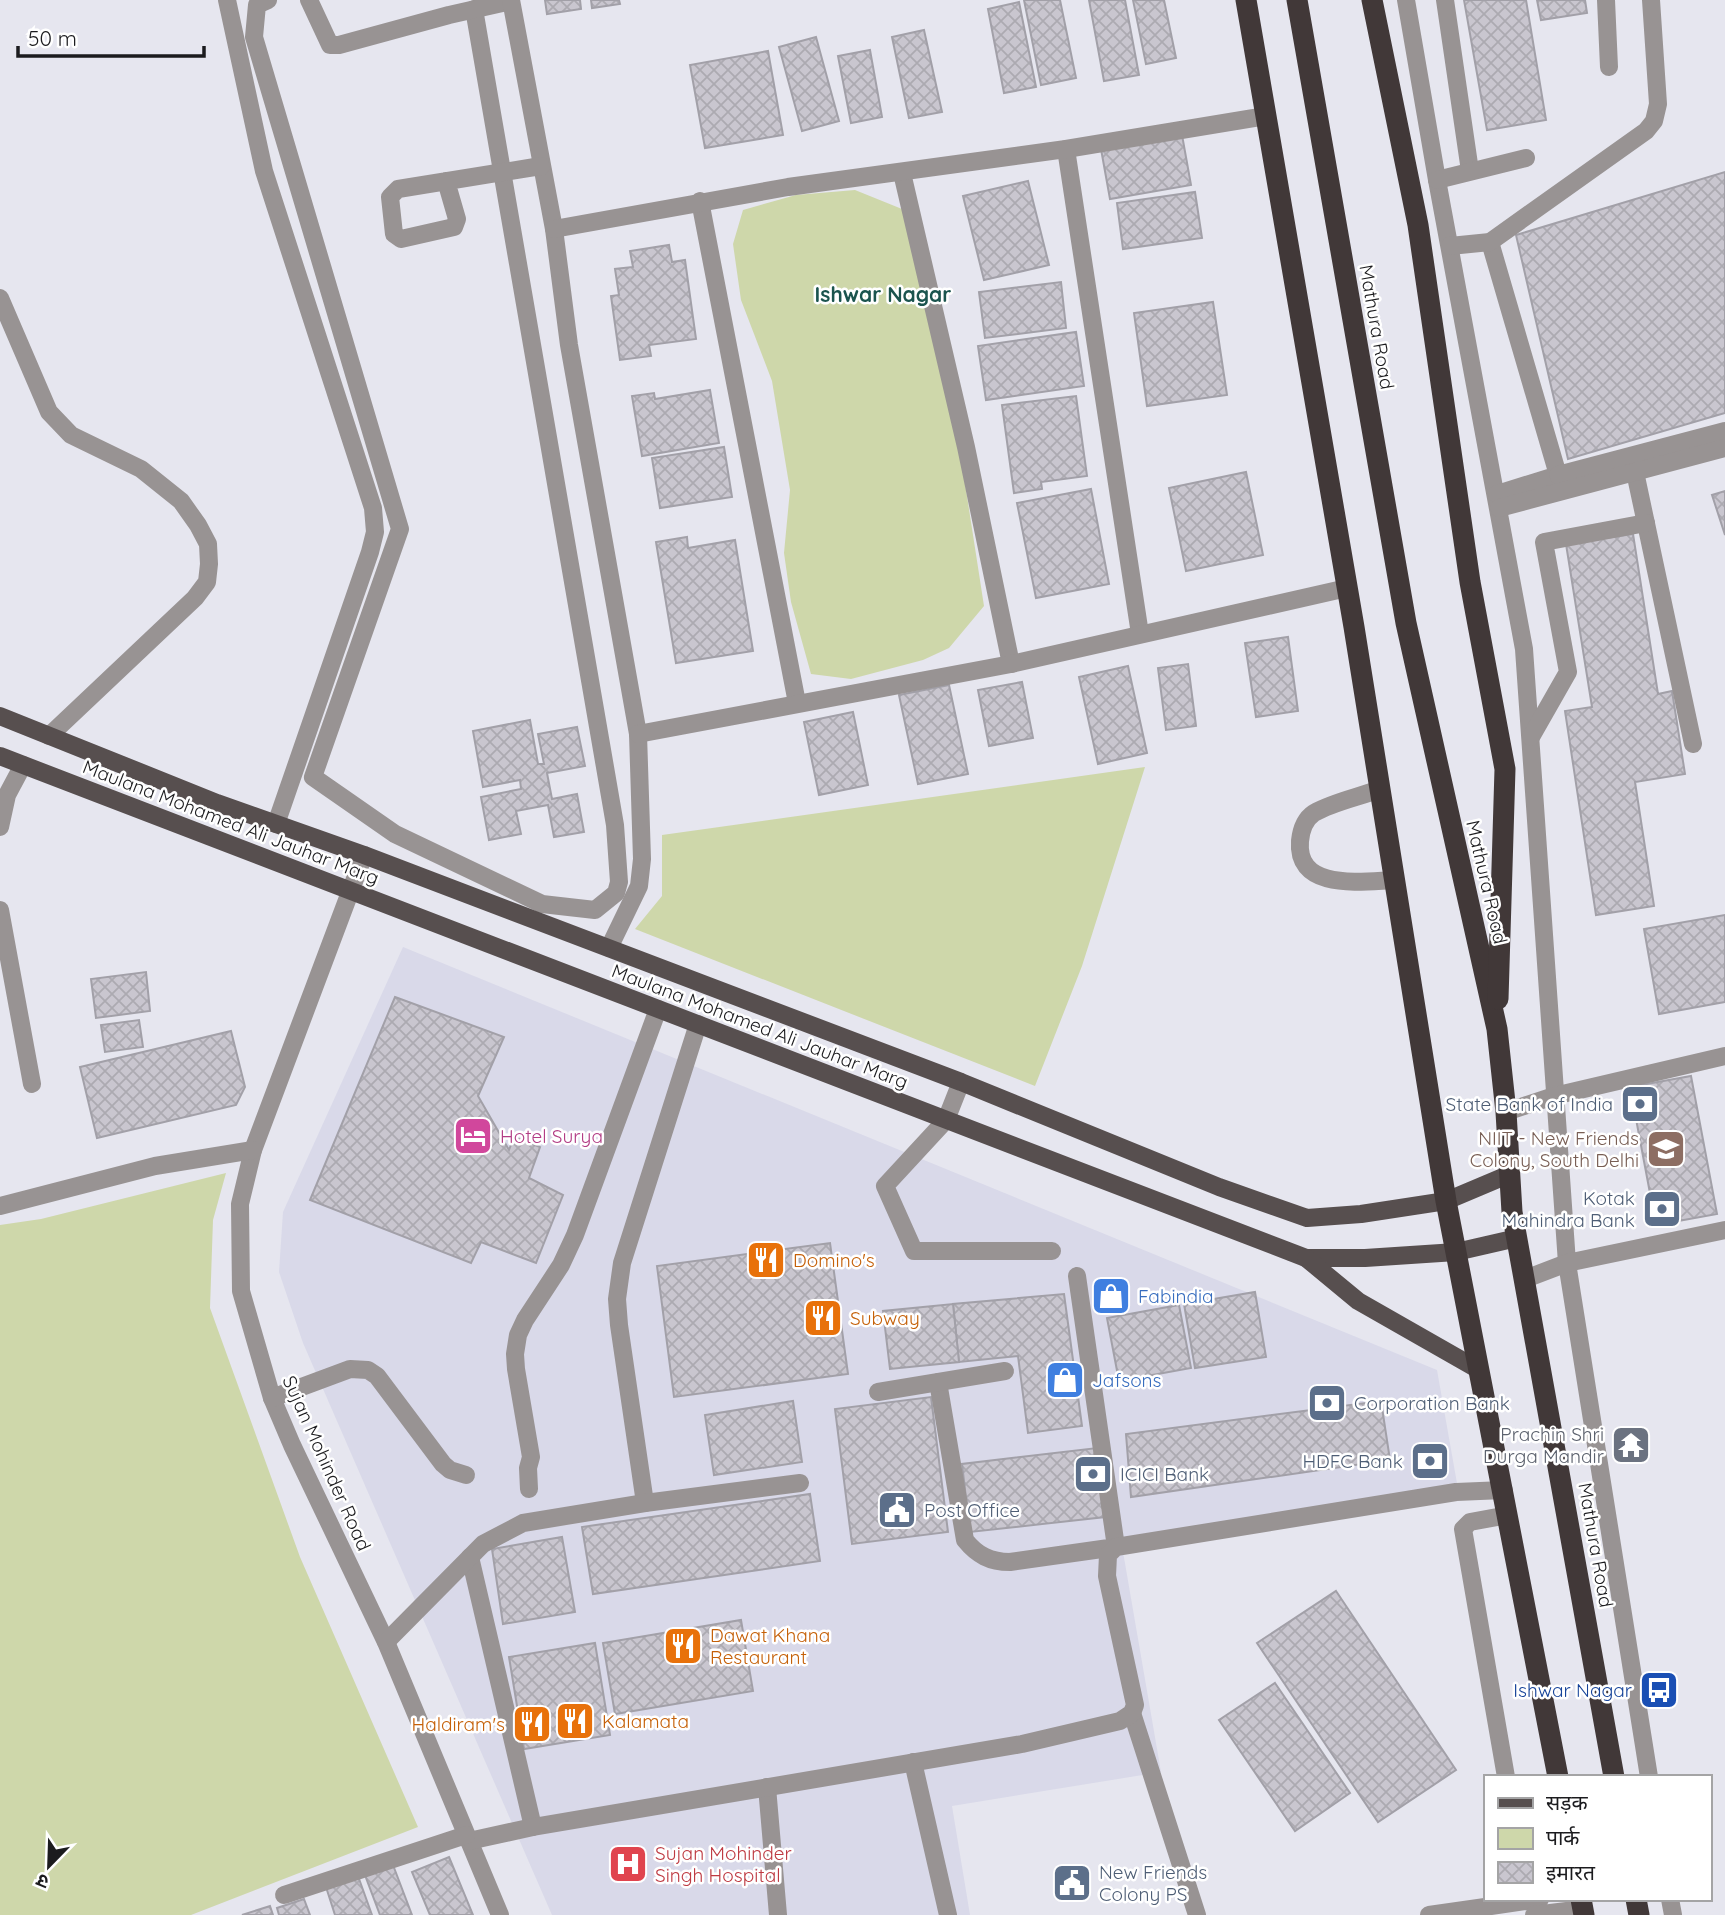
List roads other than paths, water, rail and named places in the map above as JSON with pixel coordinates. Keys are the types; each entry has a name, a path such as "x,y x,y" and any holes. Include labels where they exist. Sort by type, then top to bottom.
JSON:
{"highway":[{"path":"1246,0 1347,588 1446,1201 1558,1775"},
{"name":"Mathura Road","path":"1297,0 1406,623 1497,1029 1517,1238 1614,1775"},
{"path":"1372,0 1418,225 1471,582 1505,769 1497,1029"}],"main road":[{"name":"Maulana Mohamed Ali Jauhar Marg","path":"0,716 217,803 364,855 961,1082 1219,1187 1307,1218 1362,1214 1446,1201 1510,1174"},
{"name":"Maulana Mohamed Ali Jauhar Marg","path":"0,756 1306,1258 1365,1258 1456,1252 1517,1238"},
{"path":"1306,1258 1357,1301 1479,1370"}],"street":[{"path":"227,0 264,171 373,508 375,532 276,824"},
{"path":"268,0 257,5 254,37 400,529 313,777 395,834 542,904 595,910 616,892 619,882 615,825 474,9"},
{"path":"309,0 330,45 339,46 447,7 474,9 511,1 554,229 569,345 638,734 642,859 639,886 609,948"},
{"path":"1406,0 1524,649 1567,1263 1649,1775"},
{"path":"1445,0 1470,171"},
{"path":"1606,0 1609,67"},
{"path":"1450,246 1490,242 1646,131 1654,121 1658,104 1651,0"},
{"path":"554,229 788,187 1066,149 1266,116"},
{"path":"1066,149 1140,634"},
{"path":"1437,180 1526,158"},
{"path":"446,181 502,170 541,166"},
{"path":"902,173 966,447 1011,664"},
{"path":"700,201 797,703"},
{"path":"1490,242 1558,475"},
{"path":"0,298 49,412 71,435 141,469 181,501 208,544 207,582 195,598 49,736"},
{"path":"1498,501 1558,475 1725,431"},
{"path":"1498,501 1635,472 1725,448"},
{"path":"1635,472 1693,744"},
{"path":"1531,737 1568,672 1544,542 1646,523"},
{"path":"638,734 1011,664 1347,588"},
{"path":"0,827 7,795 23,765"},
{"path":"1380,789 1313,814 1304,825 1299,846 1306,865 1313,873 1325,879 1395,880"},
{"name":"Sujan Mohinder Road","path":"364,855 253,1150 240,1204 241,1291 272,1398 386,1642 500,1915"},
{"path":"0,910 32,1083"},
{"path":"528,1489 531,1457 516,1369 518,1335 561,1265 575,1235 658,1009"},
{"path":"645,1503 617,1299 622,1263 698,1024"},
{"path":"1506,1112 1554,1096 1725,1056"},
{"path":"961,1082 946,1120 885,1186 914,1251 1052,1251"},
{"path":"0,1206 155,1166 253,1150"},
{"path":"1525,1279 1567,1263 1725,1230"},
{"path":"1077,1276 1116,1547"},
{"path":"272,1398 351,1369 368,1370 377,1376 443,1464 450,1470 466,1475"},
{"path":"878,1392 1005,1371"},
{"path":"938,1382 965,1539 973,1550 996,1562 1116,1547 1456,1492 1504,1490"},
{"path":"386,1642 483,1544 523,1523 645,1503 800,1483"},
{"path":"1506,1775 1463,1529 1470,1522 1508,1515"},
{"path":"284,1895 468,1838 1034,1741 1120,1721 1132,1713 1135,1705 1107,1576 1108,1555 1116,1547"},
{"path":"470,1557 533,1827"},
{"path":"1132,1713 1197,1915"},
{"path":"913,1762 948,1915"},
{"path":"767,1787 778,1915"},
{"path":"1429,1915 1533,1904 1583,1908"}],"place":[{"name":"State Bank of India","path":"1640,1104"},
{"name":"Hotel Surya","path":"473,1136"},
{"name":"NIIT - New Friends Colony, South Delhi","path":"1666,1149"},
{"name":"Kotak Mahindra Bank","path":"1662,1209"},
{"name":"Domino's","path":"766,1260"},
{"name":"Fabindia","path":"1111,1296"},
{"name":"Subway","path":"823,1318"},
{"name":"Jafsons","path":"1065,1380"},
{"name":"Corporation Bank","path":"1327,1403"},
{"name":"Prachin Shri Durga Mandir","path":"1631,1445"},
{"name":"HDFC Bank","path":"1430,1461"},
{"name":"ICICI Bank","path":"1093,1474"},
{"name":"Post Office","path":"897,1510"},
{"name":"Dawat Khana Restaurant","path":"683,1646"},
{"name":"Ishwar Nagar","path":"1659,1690"},
{"name":"Kalamata","path":"575,1721"},
{"name":"Haldiram's","path":"532,1724"},
{"name":"Sujan Mohinder Singh Hospital","path":"628,1864"},
{"name":"New Friends Colony PS","path":"1072,1883"}],"district":[{"name":"Ishwar Nagar","path":"883,294"}]}
